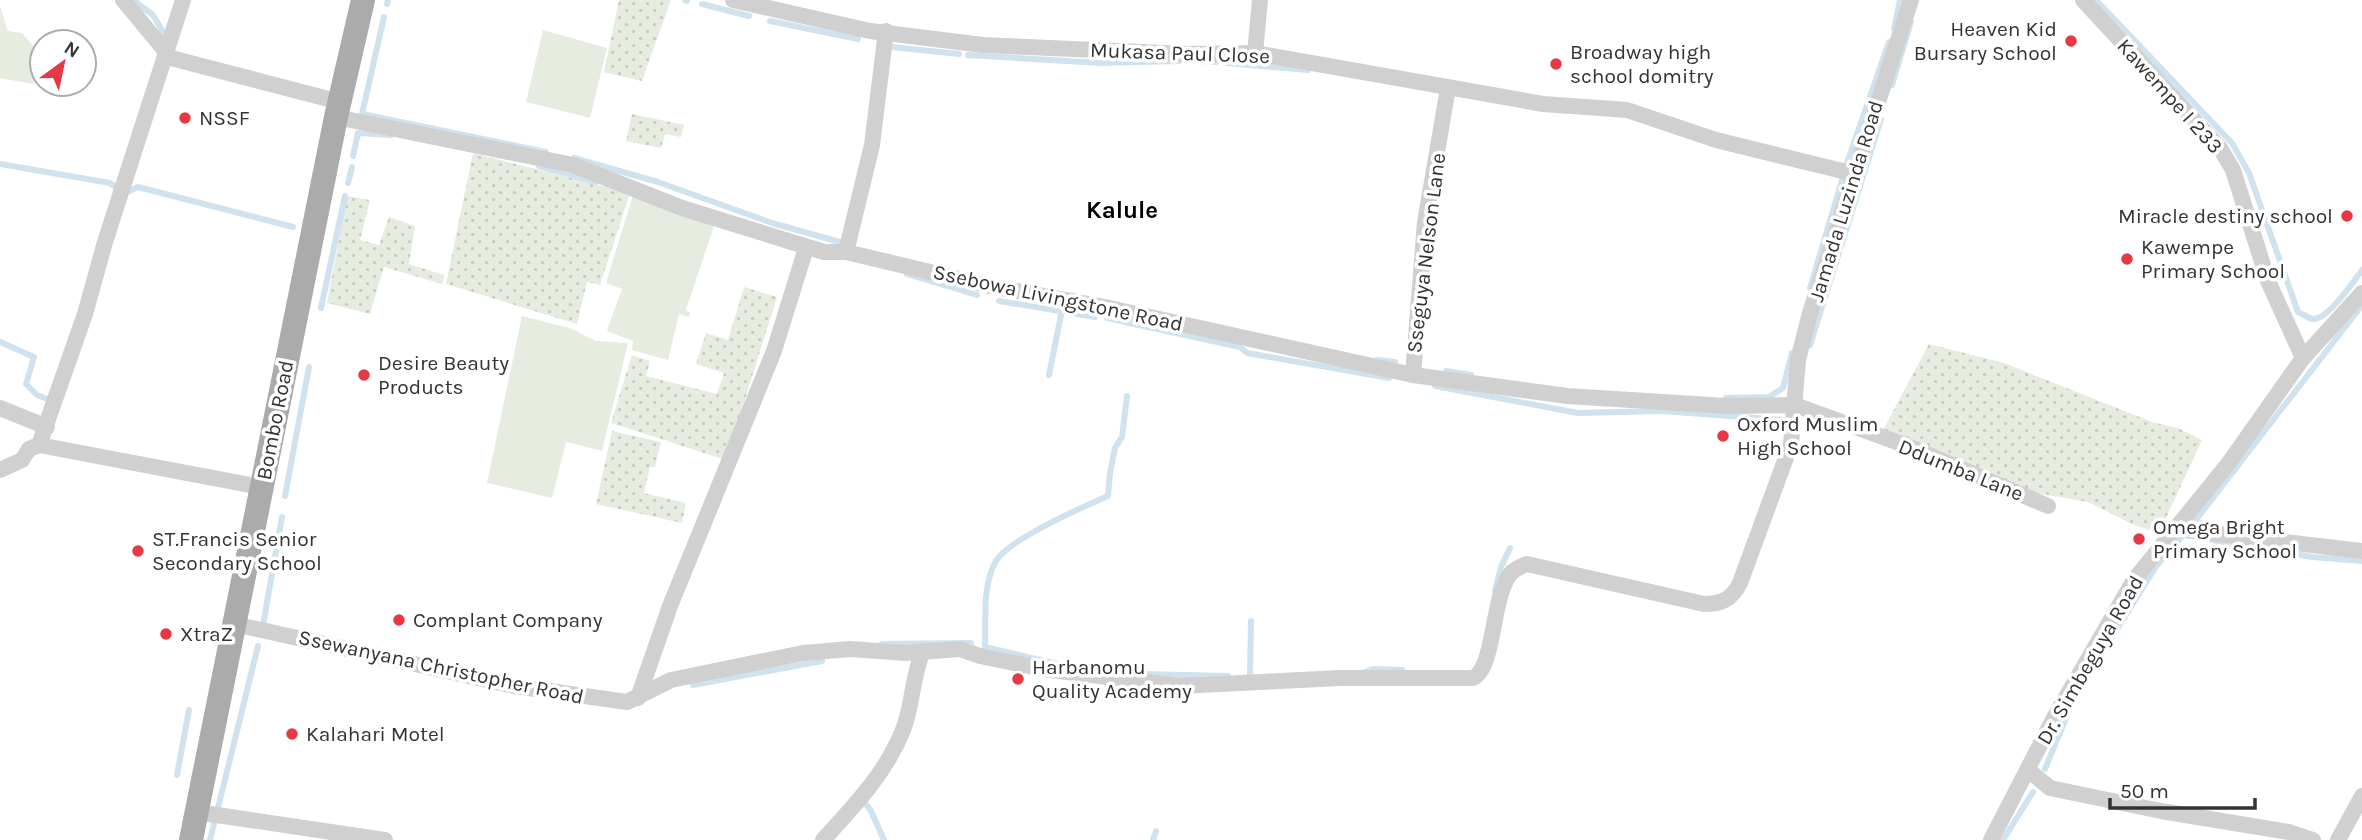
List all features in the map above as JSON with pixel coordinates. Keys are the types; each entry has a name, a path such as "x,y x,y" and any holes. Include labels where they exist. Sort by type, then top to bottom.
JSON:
{"main road":[{"name":"Bombo Road","path":"191,840 338,109 363,0"}],"street":[{"path":"123,0 166,54"},
{"path":"39,445 183,0"},
{"name":"Mukasa Paul Close","path":"733,0 870,31 983,45 1186,54 1255,53 1543,104 1627,110 1716,140 1855,174"},
{"path":"1255,53 1260,0"},
{"name":"Jamada Luzinda Road","path":"1795,405 1798,360 1810,313 1911,0"},
{"name":"Kawempe I 233","path":"2083,0 2220,148 2233,170 2268,281 2303,358"},
{"path":"846,252 872,145 886,31"},
{"name":"Ssebowa Livingstone Road","path":"166,54 182,62 338,109 573,165 682,208 824,252 846,252 989,286 1105,307 1413,376 1579,397 1727,406 1795,405"},
{"name":"Sseguya Nelson Lane","path":"1413,376 1424,222 1448,88"},
{"path":"638,698 670,606 774,351 806,248"},
{"name":"Dr. Simbeguya Road","path":"1991,840 2055,716 2134,580 2228,464 2303,358 2362,293"},
{"name":"Ddumba Lane","path":"1795,405 1913,448 2048,506"},
{"name":"Ssewanyana Christopher Road","path":"234,624 564,695 627,702 638,698 653,686 671,680 803,653 850,649 906,653 961,649 979,656 1043,669 1179,686 1340,678 1473,678 1486,667 1495,617 1511,573 1527,564 1704,604 1718,604 1728,599 1740,583 1787,459 1796,418 1795,405"},
{"path":"0,408 47,427"},
{"path":"0,470 22,460 29,449 39,445 261,487"},
{"path":"2176,529 2362,551"},
{"path":"823,840 872,786 892,753 904,728 923,651"},
{"path":"2028,770 2050,788 2161,811 2289,832 2313,840"},
{"path":"2338,840 2362,796"},
{"path":"197,812 385,840"}],"shaded area":[{"path":"619,0 671,0 642,81 604,72"},
{"path":"0,6 8,31 22,33 28,40 28,83 0,78"},
{"path":"543,30 607,48 590,118 526,102"},
{"path":"632,114 684,125 681,137 665,134 661,148 626,141"},
{"path":"473,153 630,193 600,285 587,282 577,324 446,284"},
{"path":"633,195 715,223 686,310 690,313 689,317 679,314 668,360 632,350 633,341 607,331 622,289 606,283"},
{"path":"347,196 370,200 360,240 379,245 389,217 415,226 409,264 444,275 442,284 384,267 370,314 327,303"},
{"path":"744,287 777,297 726,460 611,423 632,355 650,361 646,376 717,394 724,373 696,364 706,333 728,340"},
{"path":"522,316 570,328 596,341 628,343 602,451 566,442 552,498 487,483"},
{"path":"1929,344 2004,363 2152,422 2178,428 2202,440 2159,533 2134,525 2088,502 2035,493 1882,432"},
{"path":"612,431 661,442 655,467 650,467 644,493 686,503 682,523 596,504"}],"waterway":[{"path":"133,0 153,15 166,37"},
{"path":"387,4 388,0"},
{"path":"1894,29 1900,0"},
{"path":"2096,0 2232,143 2249,173 2298,312 2312,319 2320,317 2340,299 2362,270"},
{"path":"702,4 749,16"},
{"path":"384,17 362,114 546,152"},
{"path":"770,21 858,39"},
{"path":"1892,85 1911,22"},
{"path":"1846,166 1889,42"},
{"path":"892,47 959,54"},
{"path":"968,55 1101,63 1179,61"},
{"path":"1201,61 1216,62"},
{"path":"1227,63 1308,70"},
{"path":"1810,345 1881,119"},
{"path":"353,156 358,133 391,135"},
{"path":"574,158 658,182 772,223 847,244"},
{"path":"0,164 110,183 121,191"},
{"path":"539,166 596,182"},
{"path":"348,183 352,167"},
{"path":"1810,288 1843,177"},
{"path":"123,194 138,187 293,227"},
{"path":"321,308 345,196"},
{"path":"907,274 977,295"},
{"path":"999,301 1095,317"},
{"path":"2214,527 2195,521 2362,305"},
{"path":"1049,375 1062,310"},
{"path":"1107,318 1240,347 1247,353 1389,378"},
{"path":"0,342 34,357 26,384 37,395 53,401"},
{"path":"1726,398 1769,397 1783,388 1792,353"},
{"path":"1377,360 1395,362"},
{"path":"285,496 309,367"},
{"path":"1446,371 1471,375"},
{"path":"1435,386 1578,413 1662,411 1783,420"},
{"path":"1058,664 985,647 989,581 996,561 1015,543 1108,496 1115,448 1122,437 1127,396"},
{"path":"267,626 263,625 282,517"},
{"path":"2081,687 2157,565 2184,534"},
{"path":"2212,540 2312,557 2362,561"},
{"path":"1495,591 1501,567 1510,548"},
{"path":"1250,676 1251,621"},
{"path":"882,644 971,643"},
{"path":"210,840 258,646"},
{"path":"693,685 822,661"},
{"path":"1365,672 1373,669 1402,670"},
{"path":"1141,674 1228,676"},
{"path":"2045,769 2075,696"},
{"path":"177,775 189,710"},
{"path":"2003,840 2033,792"},
{"path":"862,799 871,811 884,840"},
{"path":"1153,840 1156,831"}],"place":[{"name":"Heaven Kid Bursary School","path":"2071,41"},
{"name":"Broadway high school domitry","path":"1556,64"},
{"name":"NSSF","path":"185,118"},
{"name":"Miracle destiny school","path":"2347,216"},
{"name":"Kawempe Primary School","path":"2127,259"},
{"name":"Desire Beauty Products","path":"364,375"},
{"name":"Oxford Muslim High School","path":"1723,436"},
{"name":"Omega Bright Primary School","path":"2139,539"},
{"name":"ST.Francis Senior Secondary School","path":"138,551"},
{"name":"Complant Company","path":"399,620"},
{"name":"XtraZ","path":"166,634"},
{"name":"Harbanomu Quality Academy","path":"1018,679"},
{"name":"Kalahari Motel","path":"292,734"}],"district":[{"name":"Kalule","path":"1122,210"}]}
